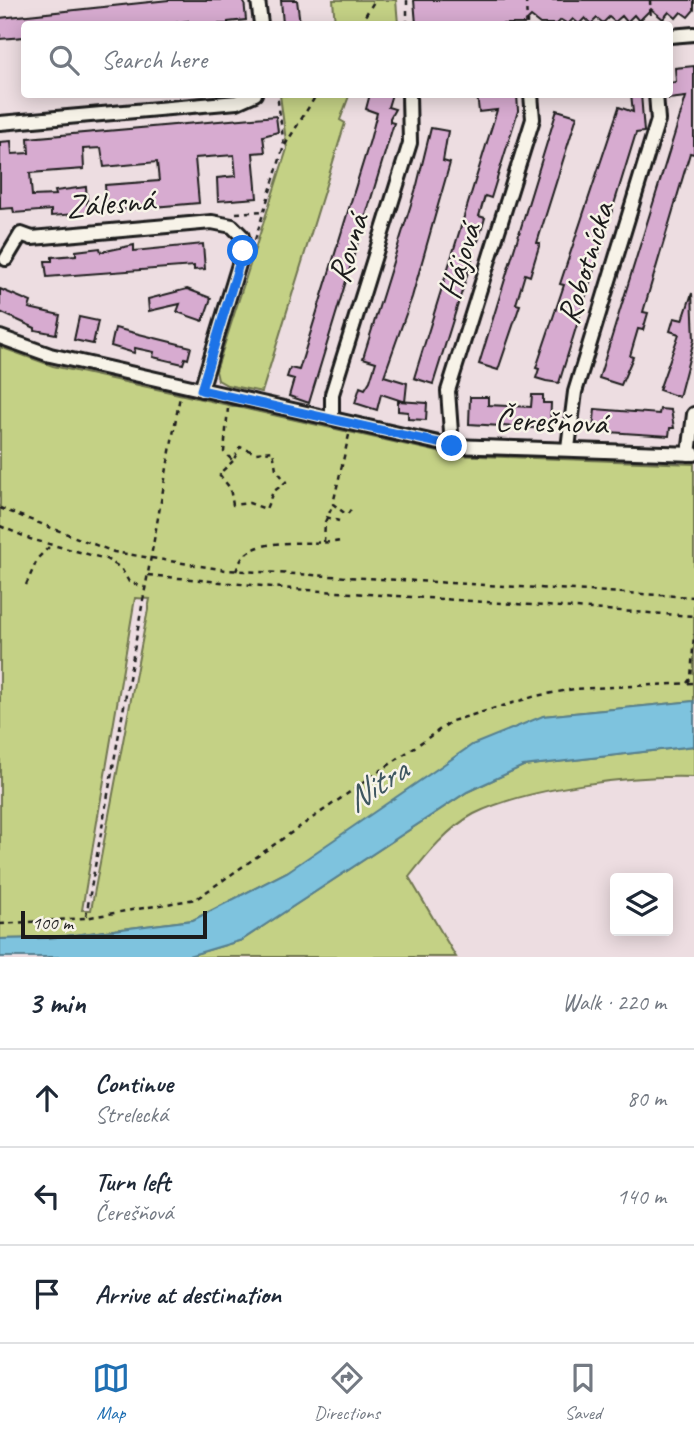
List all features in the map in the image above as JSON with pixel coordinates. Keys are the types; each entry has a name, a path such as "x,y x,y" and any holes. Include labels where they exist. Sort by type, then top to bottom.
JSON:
{"street":[{"path":"258,0 261,21"},
{"path":"673,36 694,34"},
{"path":"0,123 237,102 246,98"},
{"name":"Rovná","path":"332,418 332,394 410,143 409,98"},
{"name":"Hájová","path":"452,446 448,391 533,119 531,98"},
{"name":"Robotnícka","path":"568,448 575,392 658,120 656,98"},
{"path":"201,390 243,251 242,236 229,220"},
{"name":"Zálesná","path":"6,258 21,234 32,238 229,220"},
{"name":"Čerešňová","path":"0,337 50,355 452,446 691,454"},
{"path":"691,454 694,414"}],"path":[{"path":"362,21 375,0"},
{"path":"407,0 407,21"},
{"path":"526,0 527,21"},
{"path":"650,0 651,21"},
{"path":"278,98 284,146"},
{"path":"254,246 284,146 314,98"},
{"path":"229,220 264,211"},
{"path":"85,918 183,386"},
{"path":"229,404 224,452 233,461"},
{"path":"324,542 326,517 333,505 350,432"},
{"path":"240,447 256,453 273,451 276,469 286,482 273,492 266,509 250,503 233,505 230,488 219,474 233,461 240,447"},
{"path":"333,505 348,515 352,508"},
{"path":"0,508 96,546 149,559 236,571 694,597"},
{"path":"326,517 339,521"},
{"path":"0,527 51,545 106,559 121,568 128,582 146,587"},
{"path":"236,571 244,555 260,548 300,541 340,541"},
{"path":"26,585 38,558 51,545"},
{"path":"148,575 293,589 694,616"},
{"path":"687,683 691,678 694,634"},
{"path":"0,924 85,918 196,899 452,721 536,696 574,689 694,683"}],"green space":[{"path":"333,0 396,0 398,21 335,21"},
{"path":"280,98 348,98 340,120 345,123 262,392 227,385 218,380 216,371 287,149"},
{"path":"0,347 53,366 452,455 694,464 694,701 543,716 287,872 193,920 50,938 0,939","holes":["135,598 150,599 91,910 82,910"]},
{"path":"694,746 694,777 642,778 552,790 474,814 447,834 409,877 456,957 185,957 242,940 467,792 523,766"}],"water":[{"path":"694,701 694,746 523,766 467,792 242,940 185,957 0,957 0,939 50,938 193,920 287,872 472,745 543,716"}],"building":[{"path":"169,0 244,0 246,20 21,21 21,37 0,39 0,18"},
{"path":"281,0 297,0 300,21 283,21"},
{"path":"414,0 694,0 694,10 688,17 681,12 676,18 669,12 663,19 651,9 639,21 634,15 628,21 622,16 616,21 609,17 605,21 597,18 588,21 585,18 582,21 536,21 531,17 527,21 416,21"},
{"path":"694,66 694,154 690,153 643,312 648,313 643,330 638,329 630,356 633,357 621,385 599,378 686,97 669,99 673,98 675,68"},
{"path":"369,98 391,98 388,107 395,109 390,118 390,122 394,123 309,403 289,396 294,379 287,377 290,368 299,370 370,140 377,113 366,109"},
{"path":"477,98 517,98 518,111 491,198 485,196 479,216 485,218 478,241 474,240 468,258 472,259 433,384 414,378 497,110 479,112"},
{"path":"631,98 641,98 644,132 636,133 559,383 536,378 539,369 536,368 564,285 560,284 619,107 633,112"},
{"path":"557,110 577,116 537,243 540,243 530,276 525,274 516,304 520,305 498,370 479,364"},
{"path":"276,116 278,132 263,136 265,152 253,153 257,198 218,201 217,178 236,176 234,155 195,158 199,203 107,211 105,185 159,181 157,162 104,167 101,148 83,149 84,169 30,173 32,196 56,195 55,191 86,187 88,213 51,216 51,210 14,213 13,208 0,209 0,142 11,141 12,154 29,153 28,138"},
{"path":"431,128 448,131 443,161 450,163 412,297 384,376 407,383 405,402 381,394 377,410 355,403 360,387 365,389 370,381 376,362 363,358 417,185"},
{"path":"203,244 205,269 194,270 194,266 47,277 45,261 52,261 52,257 76,255 76,251 100,248 101,252 134,245 134,251"},
{"path":"0,289 31,302 29,308 60,315 56,334 35,330 0,312"},
{"path":"187,289 211,298 203,321 177,312 180,304 149,311 148,299"},
{"path":"692,293 694,340 679,397 659,390 679,334 670,331 674,318 683,320"},
{"path":"79,317 98,321 93,344 74,340"},
{"path":"115,328 191,347 188,359 185,358 183,364 153,357 154,352 135,348 134,353 111,346"},
{"path":"532,395 543,395 543,403 551,403 550,429 469,424 470,397 488,397 488,405 531,407"},
{"path":"398,401 427,403 426,420 408,419 408,412 398,411"},
{"path":"595,409 659,414 660,409 671,410 674,428 670,428 669,436 593,431"}],"route":[{"path":"243,251 201,390 452,446"}],"water label":[{"name":"Nitra","path":"376,785"}]}
